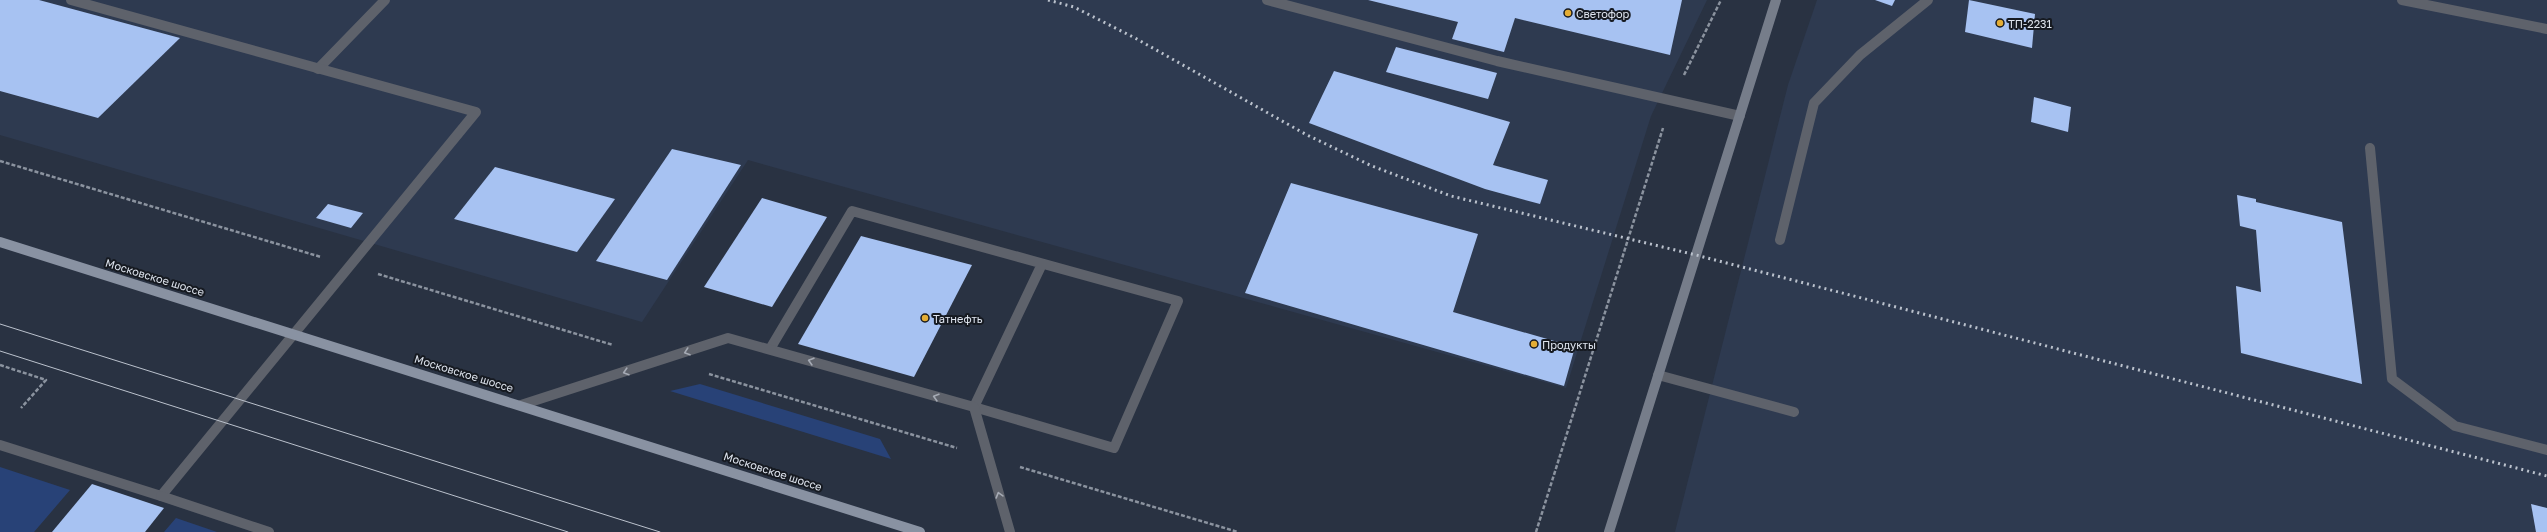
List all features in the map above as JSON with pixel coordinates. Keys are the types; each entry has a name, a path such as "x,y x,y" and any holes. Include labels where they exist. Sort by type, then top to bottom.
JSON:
{"main road":[{"path":"1609,532 1776,0"},
{"name":"Московское шоссе","path":"0,242 293,333 920,532"}],"lane":[{"path":"71,0 476,112 293,333 161,496"},
{"path":"318,69 385,0"},
{"path":"1267,0 1497,62 1740,116"},
{"path":"1780,240 1798,162 1814,103 1860,55 1928,0"},
{"path":"2402,0 2547,29"},
{"path":"2370,148 2392,379 2455,426 2547,450"},
{"path":"521,405 728,338 1114,448 1178,301 852,211 770,349"},
{"path":"1010,532 974,407 1042,264"},
{"path":"1658,375 1794,412"},
{"path":"0,445 269,532"}],"path":[{"path":"1536,532 1672,101 1721,0"},
{"path":"0,365 46,380 21,408"}],"shaded area":[{"path":"0,0 1707,0 1651,116 1566,388 748,160 642,322 0,135"},
{"path":"1817,0 2547,0 2547,532 1675,532 1788,85"},
{"path":"700,384 880,439 891,459 670,391"},
{"path":"0,467 70,490 34,532 0,532"},
{"path":"176,518 217,532 164,532"}],"building":[{"path":"0,0 39,0 180,38 98,118 0,91"},
{"path":"1368,0 1682,0 1670,55 1515,18 1504,52 1452,39 1458,22"},
{"path":"1875,0 1895,0 1892,6"},
{"name":"ТП-2231","path":"1969,0 2035,14 2032,48 1965,32"},
{"path":"1396,47 1497,73 1488,99 1386,72"},
{"path":"1334,71 1510,122 1493,165 1548,180 1540,204 1485,189 1309,123"},
{"path":"2034,97 2071,107 2068,132 2031,122"},
{"path":"672,149 741,165 667,280 596,261"},
{"path":"495,167 615,199 577,252 454,219"},
{"path":"1291,183 1478,234 1453,312 1575,347 1564,386 1245,293"},
{"path":"2237,195 2256,199 2256,202 2342,222 2362,384 2241,353 2236,286 2261,292 2256,230 2240,226"},
{"path":"762,198 827,217 772,307 704,287"},
{"path":"328,204 363,213 351,228 316,218"},
{"path":"861,236 972,265 914,377 798,344"},
{"path":"92,484 164,508 145,532 52,532"},
{"path":"2531,504 2547,508 2547,532 2536,532"}],"tram line":[{"path":"0,324 660,532"},
{"path":"0,351 568,532"}],"railway":[{"path":"1048,0 1074,7 1135,38 1307,135 1372,166 1451,196 1696,255 2547,476"}],"place":[{"name":"Светофор","path":"1568,13"},
{"name":"ТП-2231","path":"2000,23"},
{"name":"Татнефть","path":"925,318"},
{"name":"Продукты","path":"1534,344"}]}
